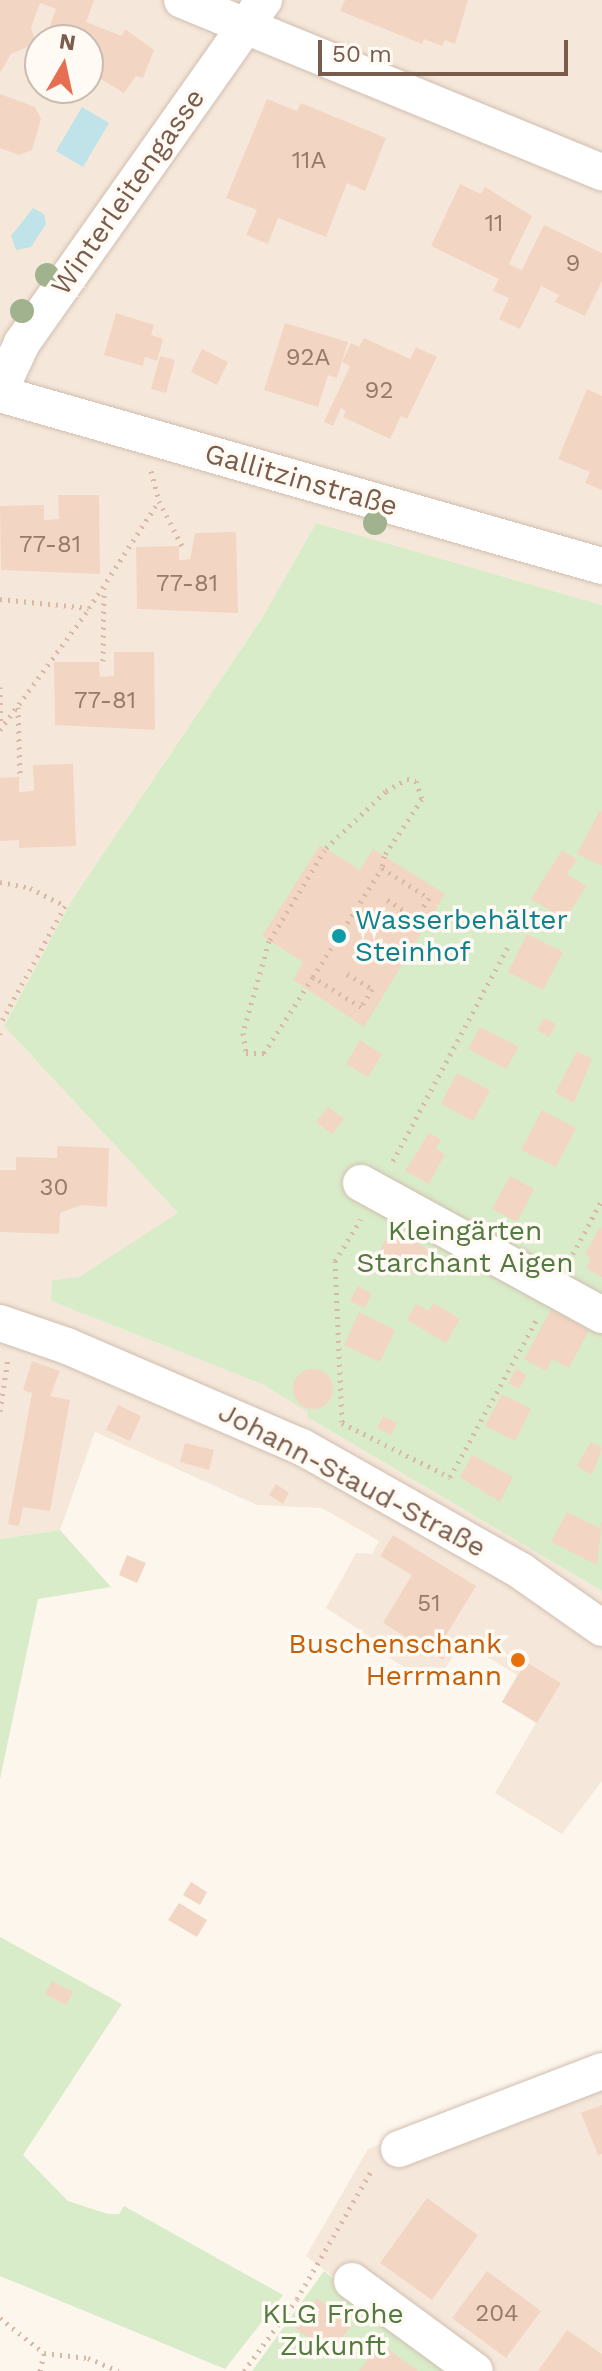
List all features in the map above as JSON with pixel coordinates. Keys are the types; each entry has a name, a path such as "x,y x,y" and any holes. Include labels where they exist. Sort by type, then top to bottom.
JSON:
{"street":[{"path":"182,0 254,13 602,172"},
{"name":"Winterleitengasse","path":"0,392 22,343 254,13"},
{"name":"Gallitzinstraße","path":"0,392 602,566"},
{"path":"361,1183 602,1315"},
{"name":"Johann-Staud-Straße","path":"8,1325 302,1447 510,1564 602,1628"},
{"path":"399,2149 602,2071"},
{"path":"352,2281 475,2371"}],"path":[{"path":"1,730 104,587 159,501 183,548"},
{"path":"103,661 104,587"},
{"path":"0,599 89,608"},
{"path":"0,687 1,730"},
{"path":"18,706 20,775"},
{"path":"403,780 412,780 420,786 422,799 384,856 382,868 264,1053 246,1053 246,1018 269,940 325,849 357,814 403,780"},
{"path":"382,868 429,898 416,918 385,899"},
{"path":"0,882 30,888 65,906 0,1024"},
{"path":"313,977 361,1007 372,989 347,974"},
{"path":"341,1435 342,1422 450,1477 602,1200"},
{"path":"0,1411 8,1325"},
{"path":"244,2371 321,2256 378,2159 399,2149"},
{"path":"0,2318 44,2353 88,2358 118,2371"},
{"path":"40,2371 44,2353"}],"shaded area":[{"path":"0,0 602,0 602,605 316,523 262,618 72,900 4,1026 179,1214 79,1277 53,1280 51,1301 262,1384 309,1412 307,1417 602,1591 602,1781 562,1834 495,1793 536,1723 502,1702 517,1675 462,1642 435,1685 379,1652 375,1640 326,1608 356,1553 372,1554 379,1541 322,1508 257,1505 95,1432 60,1530 0,1539"},
{"path":"602,2056 602,2371 457,2371 306,2256 368,2149"}],"green space":[{"name":"Kleingärten Starchant Aigen","path":"316,523 602,605 602,1591 307,1417 308,1412 262,1384 51,1301 52,1280 79,1277 178,1213 4,1026 72,900 262,618"},
{"path":"60,1530 111,1587 38,1599 0,1779 0,1539"},
{"path":"0,1937 122,2004 23,2155 68,2201 108,2214 119,2214 124,2206 283,2295 225,2369 0,2276"},
{"name":"KLG Frohe Zukunft","path":"324,2271 457,2371 252,2371"}],"water":[{"path":"82,107 109,123 83,167 56,151"},
{"path":"33,208 44,214 46,224 31,247 16,250 11,236"}],"building":[{"path":"0,0 94,0 86,22 91,24 51,24 56,9 40,3 32,24 24,24 24,48 11,54 0,73"},
{"path":"345,0 468,0 455,44 445,40 442,46 424,39 422,44 340,11"},
{"path":"104,29 122,36 125,29 154,50 143,78 136,76 124,93 104,81"},
{"path":"0,94 35,107 41,119 32,150 19,155 0,148"},
{"path":"267,99 297,111 301,103 386,138 365,191 347,183 326,237 278,218 268,244 246,235 257,210 226,198"},
{"path":"460,184 481,194 485,187 532,216 509,264 522,270 544,225 602,253 602,281 585,316 555,302 559,295 541,286 520,329 499,319 509,298 493,291 499,279 431,246"},
{"path":"116,313 154,325 151,335 163,339 157,361 145,357 143,366 104,355"},
{"path":"285,323 348,342 337,378 328,375 318,407 264,390"},
{"path":"364,338 410,359 416,347 437,357 407,419 401,416 390,439 343,417 346,411 341,408 333,426 324,422 350,366 342,362 351,343 359,347"},
{"path":"202,349 228,362 217,385 191,372"},
{"path":"160,356 175,360 166,393 151,389"},
{"path":"587,389 602,396 602,490 585,483 590,472 558,459"},
{"path":"58,495 99,495 100,574 1,570 0,506 44,505 44,520 59,519"},
{"path":"236,532 238,613 137,609 136,547 179,546 179,560 190,559 195,533"},
{"path":"114,652 154,652 155,730 55,725 54,662 99,662 100,677 114,676"},
{"path":"73,764 76,846 19,848 19,840 0,841 0,778 19,777 19,792 34,791 33,765"},
{"path":"600,810 602,812 602,866 577,854"},
{"name":"Wasserbehälter Steinhof","path":"320,845 360,870 373,849 445,894 364,1027 293,980 303,962 262,936"},
{"path":"562,850 577,860 567,874 586,886 565,920 531,899"},
{"path":"527,934 563,952 543,990 508,972"},
{"path":"544,1018 556,1024 549,1037 537,1030"},
{"path":"480,1027 519,1047 506,1069 468,1049"},
{"path":"360,1040 382,1054 368,1077 346,1064"},
{"path":"577,1051 592,1059 574,1103 555,1093"},
{"path":"457,1073 490,1090 473,1121 441,1104"},
{"path":"328,1107 344,1119 332,1134 316,1122"},
{"path":"542,1110 576,1128 556,1167 521,1150"},
{"path":"429,1133 441,1139 436,1149 445,1154 429,1184 405,1171"},
{"path":"57,1146 109,1148 107,1207 81,1205 60,1213 59,1234 0,1232 0,1170 16,1170 16,1157 57,1158"},
{"path":"510,1176 534,1189 517,1222 492,1209"},
{"path":"392,1227 430,1251 417,1275 378,1254"},
{"path":"600,1227 602,1277 586,1268 591,1258 585,1254"},
{"path":"358,1286 372,1294 364,1308 350,1301"},
{"path":"433,1303 460,1319 446,1343 407,1320 416,1304 429,1311"},
{"path":"551,1310 589,1330 569,1368 552,1359 546,1371 524,1359"},
{"path":"359,1312 395,1330 380,1362 344,1345"},
{"path":"32,1361 60,1371 50,1396 70,1400 50,1511 23,1507 19,1526 8,1524 32,1393 23,1390"},
{"path":"313,1369 327,1375 333,1389 327,1403 313,1409 299,1403 293,1389 299,1375"},
{"path":"516,1369 527,1375 519,1389 508,1383"},
{"path":"502,1394 531,1409 515,1441 485,1426"},
{"path":"118,1405 141,1416 130,1441 106,1430"},
{"path":"383,1416 397,1423 391,1435 377,1428"},
{"path":"591,1442 602,1448 592,1475 577,1466"},
{"path":"185,1443 214,1450 209,1470 180,1462"},
{"path":"472,1455 513,1477 500,1502 460,1477"},
{"path":"276,1484 289,1493 283,1504 269,1495"},
{"path":"567,1512 599,1528 602,1522 597,1565 551,1542"},
{"path":"393,1535 476,1586 442,1642 451,1647 443,1660 383,1623 412,1575 380,1556"},
{"path":"127,1555 146,1563 137,1583 119,1575"},
{"path":"526,1662 561,1683 537,1723 502,1702"},
{"path":"191,1882 207,1892 200,1905 183,1895"},
{"path":"179,1903 207,1920 197,1937 168,1920"},
{"path":"52,1981 73,1992 66,2005 45,1994"},
{"path":"602,2105 602,2154 598,2155 581,2113"},
{"path":"427,2198 478,2235 432,2300 380,2263"},
{"path":"487,2271 541,2311 506,2358 452,2318"},
{"path":"317,2298 352,2325 329,2354 295,2328"},
{"path":"567,2330 602,2354 602,2371 538,2371"},
{"path":"380,2343 418,2371 359,2371"}],"place":[{"name":"Wasserbehälter Steinhof","path":"339,936"},
{"name":"Buschenschank Herrmann","path":"518,1660"}]}
